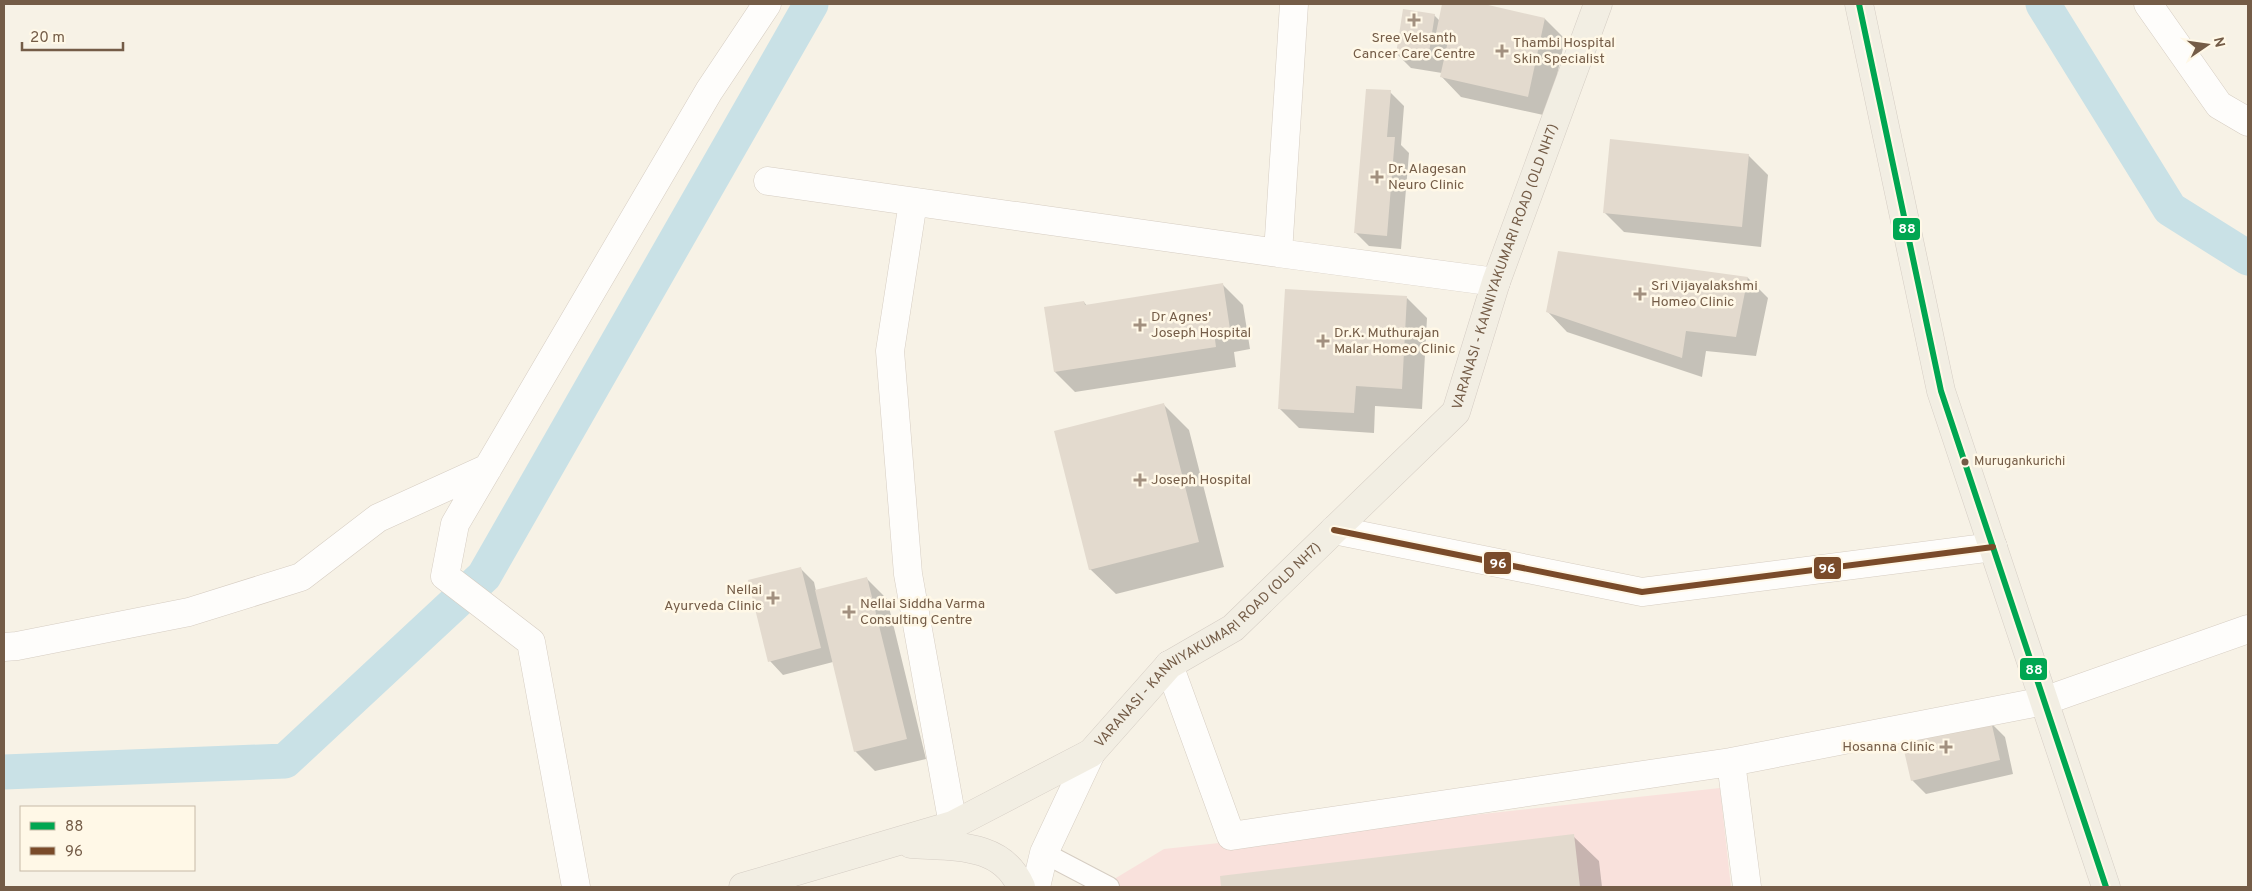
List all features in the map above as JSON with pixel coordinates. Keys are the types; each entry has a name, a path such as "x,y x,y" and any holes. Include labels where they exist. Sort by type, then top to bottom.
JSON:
{"main road":[{"name":"VARANASI - KANNIYAKUMARI ROAD (OLD NH7)","path":"743,887 953,825 1091,753 1170,665 1233,628 1456,412 1496,282 1598,4"},
{"path":"1859,4 1941,391 2106,887"},
{"path":"892,843 964,847 988,853 1003,861 1015,873 1021,887"}],"street":[{"path":"576,887 531,642 445,576 455,524 704,99 767,4"},
{"path":"1278,253 1294,4"},
{"path":"2148,4 2219,106 2248,122"},
{"path":"768,182 1496,282"},
{"path":"913,202 890,350 908,574 953,825"},
{"path":"4,647 189,612 301,577 378,518 488,468"},
{"path":"1334,530 1642,592 1993,547"},
{"path":"1170,665 1231,836 1731,762 2044,700 2248,629"},
{"path":"1036,887 1044,853 1091,753"},
{"path":"1731,762 1747,887"}],"lane":[{"path":"1044,853 1109,887"}],"shaded area":[{"path":"1720,788 1731,887 1101,887 1164,849"}],"building":[{"path":"1442,4 1484,4 1545,18 1528,97 1440,77 1448,41 1435,38"},
{"path":"1403,9 1435,14 1428,59 1396,54"},
{"path":"1366,89 1391,90 1387,137 1395,137 1387,236 1354,233"},
{"path":"1610,139 1749,154 1742,227 1603,213"},
{"path":"1558,251 1748,277 1736,337 1686,331 1682,358 1546,312"},
{"path":"1223,283 1230,329 1214,332 1216,347 1054,372 1044,307 1084,301 1085,305"},
{"path":"1285,289 1407,296 1402,389 1356,386 1354,413 1278,409"},
{"path":"1164,403 1199,542 1089,570 1054,431"},
{"path":"801,567 821,648 768,662 748,580"},
{"path":"867,577 907,739 854,752 815,590"},
{"path":"1991,721 2000,760 1911,781 1902,742"},
{"path":"1574,834 1580,887 1221,887 1220,876"}],"waterway":[{"path":"4,772 285,761 484,576 811,4"},
{"path":"2043,4 2170,209 2248,258"}],"transit line":[{"name":"88","path":"1859,4 1941,391 2106,887"},
{"name":"96","path":"1334,530 1642,592 1993,547"}],"place":[{"name":"Sree Velsanth Cancer Care Centre","path":"1414,20"},
{"name":"Thambi Hospital Skin Specialist","path":"1502,51"},
{"name":"Dr. Alagesan Neuro Clinic","path":"1377,177"},
{"name":"Sri Vijayalakshmi Homeo Clinic","path":"1640,294"},
{"name":"Dr Agnes' Joseph Hospital","path":"1140,325"},
{"name":"Dr.K. Muthurajan Malar Homeo Clinic","path":"1323,341"},
{"name":"Murugankurichi","path":"1965,462"},
{"name":"Joseph Hospital","path":"1140,480"},
{"name":"Nellai Ayurveda Clinic","path":"773,598"},
{"name":"Nellai Siddha Varma Consulting Centre","path":"849,612"},
{"name":"Hosanna Clinic","path":"1946,747"}]}
